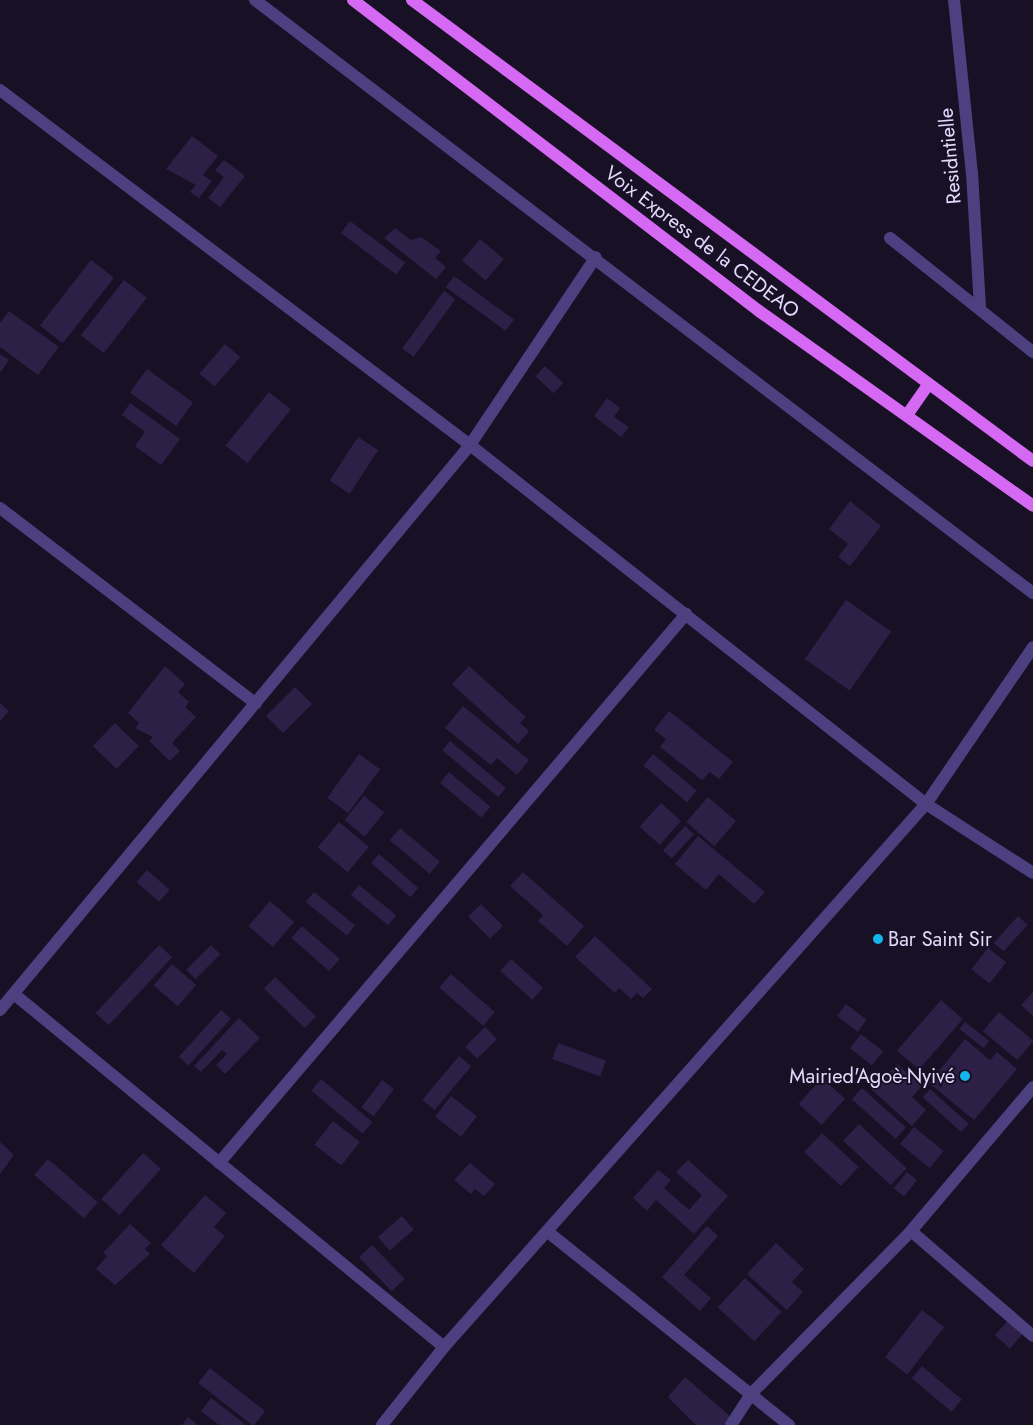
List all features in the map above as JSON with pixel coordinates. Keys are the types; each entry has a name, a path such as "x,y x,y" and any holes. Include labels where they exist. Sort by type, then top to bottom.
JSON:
{"main road":[{"name":"Voix Express de la CEDEAO","path":"353,0 759,310 1033,506"},
{"path":"412,0 1033,462"},
{"path":"907,415 929,384"}],"street":[{"path":"255,0 596,257 1033,593"},
{"name":"Residntielle","path":"954,0 972,174 980,309"},
{"path":"0,90 470,445 926,804 1033,873"},
{"path":"890,238 1033,352"},
{"path":"0,1010 470,445 596,257"},
{"path":"0,508 256,704"},
{"path":"219,1162 686,614"},
{"path":"382,1425 444,1347 926,804 1033,647"},
{"path":"14,994 444,1347"},
{"path":"731,1425 752,1393 911,1231 1033,1088"},
{"path":"911,1231 1033,1336"},
{"path":"548,1232 752,1393 789,1425"}],"building":[{"path":"192,136 218,156 203,175 212,181 199,198 190,192 196,185 166,169"},
{"path":"224,160 245,176 220,207 208,198 224,177 215,170"},
{"path":"350,221 405,263 396,275 341,233"},
{"path":"395,228 411,240 421,237 441,251 435,258 446,267 436,279 384,238"},
{"path":"480,239 504,259 486,280 462,260"},
{"path":"91,260 114,278 63,343 40,325"},
{"path":"454,276 514,319 506,331 446,287"},
{"path":"124,280 147,298 104,353 81,335"},
{"path":"444,291 455,299 414,357 402,348"},
{"path":"9,311 59,347 38,375 0,347 0,323"},
{"path":"225,344 240,357 215,387 199,373"},
{"path":"0,354 9,360 0,373"},
{"path":"545,366 563,383 554,393 535,376"},
{"path":"147,369 193,403 176,426 130,392"},
{"path":"269,392 291,410 247,463 226,446"},
{"path":"607,398 620,408 614,417 629,427 621,437 594,416"},
{"path":"130,403 180,439 161,465 135,446 145,432 122,415"},
{"path":"358,437 378,450 350,494 330,481"},
{"path":"850,501 881,526 850,566 838,557 848,544 829,529"},
{"path":"846,600 891,632 850,691 805,659"},
{"path":"165,666 185,684 178,692 189,702 185,707 196,717 172,743 180,751 170,761 149,741 153,737 135,728 139,723 128,713"},
{"path":"469,666 526,717 520,723 529,731 518,744 452,684"},
{"path":"295,687 312,704 283,733 266,716"},
{"path":"0,703 9,711 0,721"},
{"path":"463,706 529,760 517,775 497,758 491,765 445,728"},
{"path":"669,711 733,762 719,779 710,772 702,780 660,747 666,739 654,730"},
{"path":"115,723 139,746 117,769 93,746"},
{"path":"450,741 506,788 498,797 442,750"},
{"path":"359,754 380,769 348,813 327,798"},
{"path":"653,754 697,791 687,802 643,765"},
{"path":"449,772 490,807 481,817 440,783"},
{"path":"364,796 384,812 365,836 344,820"},
{"path":"708,797 736,821 714,846 686,822"},
{"path":"661,803 681,821 660,845 640,827"},
{"path":"339,822 369,847 348,872 318,847"},
{"path":"685,826 694,834 672,859 663,851"},
{"path":"400,828 440,861 430,874 390,840"},
{"path":"698,836 765,892 754,904 719,874 706,890 675,864"},
{"path":"379,854 418,888 410,897 371,863"},
{"path":"147,870 170,890 159,902 137,882"},
{"path":"523,872 584,926 567,946 538,921 543,915 510,886"},
{"path":"359,885 396,915 388,925 351,895"},
{"path":"314,892 355,925 347,935 306,902"},
{"path":"270,901 294,922 273,947 248,926"},
{"path":"481,904 503,926 490,939 468,917"},
{"path":"1018,916 1028,925 1004,951 994,943"},
{"path":"302,926 340,959 329,971 292,938"},
{"path":"595,936 652,989 643,998 637,993 631,999 619,988 615,993 575,957"},
{"path":"159,945 172,957 109,1025 96,1013"},
{"path":"211,945 220,954 195,979 186,970"},
{"path":"988,948 1006,962 990,983 971,969"},
{"path":"511,959 543,988 532,1000 500,971"},
{"path":"172,964 196,985 178,1006 154,985"},
{"path":"451,974 495,1012 483,1026 439,988"},
{"path":"275,977 316,1017 305,1028 264,989"},
{"path":"1033,992 1033,1016 1021,1005"},
{"path":"941,1000 963,1019 919,1070 897,1051"},
{"path":"846,1004 867,1020 858,1032 837,1016"},
{"path":"221,1010 231,1019 189,1066 179,1057"},
{"path":"999,1012 1033,1041 1017,1060 983,1031"},
{"path":"239,1018 260,1038 225,1074 216,1065 227,1054 222,1050 201,1072 194,1066"},
{"path":"965,1022 989,1041 984,1048 959,1029"},
{"path":"485,1027 497,1039 477,1059 465,1047"},
{"path":"861,1034 883,1051 872,1065 850,1048"},
{"path":"965,1039 990,1060 997,1052 1017,1069 974,1120 929,1083"},
{"path":"558,1043 606,1060 600,1076 552,1059"},
{"path":"459,1056 471,1066 435,1110 422,1100"},
{"path":"897,1064 922,1086 912,1097 926,1110 912,1126 872,1090"},
{"path":"822,1078 845,1099 822,1125 799,1104"},
{"path":"321,1079 372,1122 363,1134 311,1090"},
{"path":"382,1080 394,1089 374,1116 362,1107"},
{"path":"862,1088 906,1127 896,1139 852,1099"},
{"path":"930,1089 969,1124 961,1132 923,1097"},
{"path":"451,1096 477,1116 461,1137 435,1116"},
{"path":"333,1121 360,1142 341,1166 315,1145"},
{"path":"859,1124 907,1168 891,1185 843,1141"},
{"path":"914,1127 944,1151 930,1168 900,1144"},
{"path":"822,1133 859,1167 841,1186 804,1152"},
{"path":"0,1142 14,1155 0,1174"},
{"path":"143,1153 161,1169 119,1215 102,1199"},
{"path":"48,1159 98,1202 84,1218 34,1175"},
{"path":"688,1160 728,1196 694,1234 656,1200 647,1211 633,1198 658,1170 671,1180 664,1188 689,1210 702,1195 676,1172"},
{"path":"470,1163 495,1184 484,1196 475,1189 471,1194 454,1180"},
{"path":"907,1172 917,1180 904,1197 894,1188"},
{"path":"205,1195 226,1213 214,1227 225,1236 194,1273 161,1245"},
{"path":"402,1216 414,1230 390,1251 378,1237"},
{"path":"130,1224 151,1243 145,1249 150,1254 115,1285 96,1269 107,1256 103,1253"},
{"path":"707,1226 718,1236 684,1275 711,1298 700,1311 662,1277"},
{"path":"776,1243 804,1269 792,1282 803,1292 787,1310 747,1274"},
{"path":"372,1245 405,1279 392,1291 359,1258"},
{"path":"745,1278 782,1312 754,1341 718,1307"},
{"path":"922,1310 944,1327 907,1375 885,1357"},
{"path":"1010,1318 1025,1331 1010,1348 995,1335"},
{"path":"922,1366 962,1399 952,1412 912,1378"},
{"path":"210,1368 265,1411 254,1425 252,1425 198,1383"},
{"path":"685,1377 731,1417 724,1425 696,1425 668,1397"},
{"path":"211,1398 246,1425 219,1425 201,1411"},
{"path":"188,1417 198,1425 182,1425"}],"place":[{"name":"Bar Saint Sir","path":"878,939"},
{"name":"Mairied'Agoè-Nyivé","path":"965,1076"}]}
